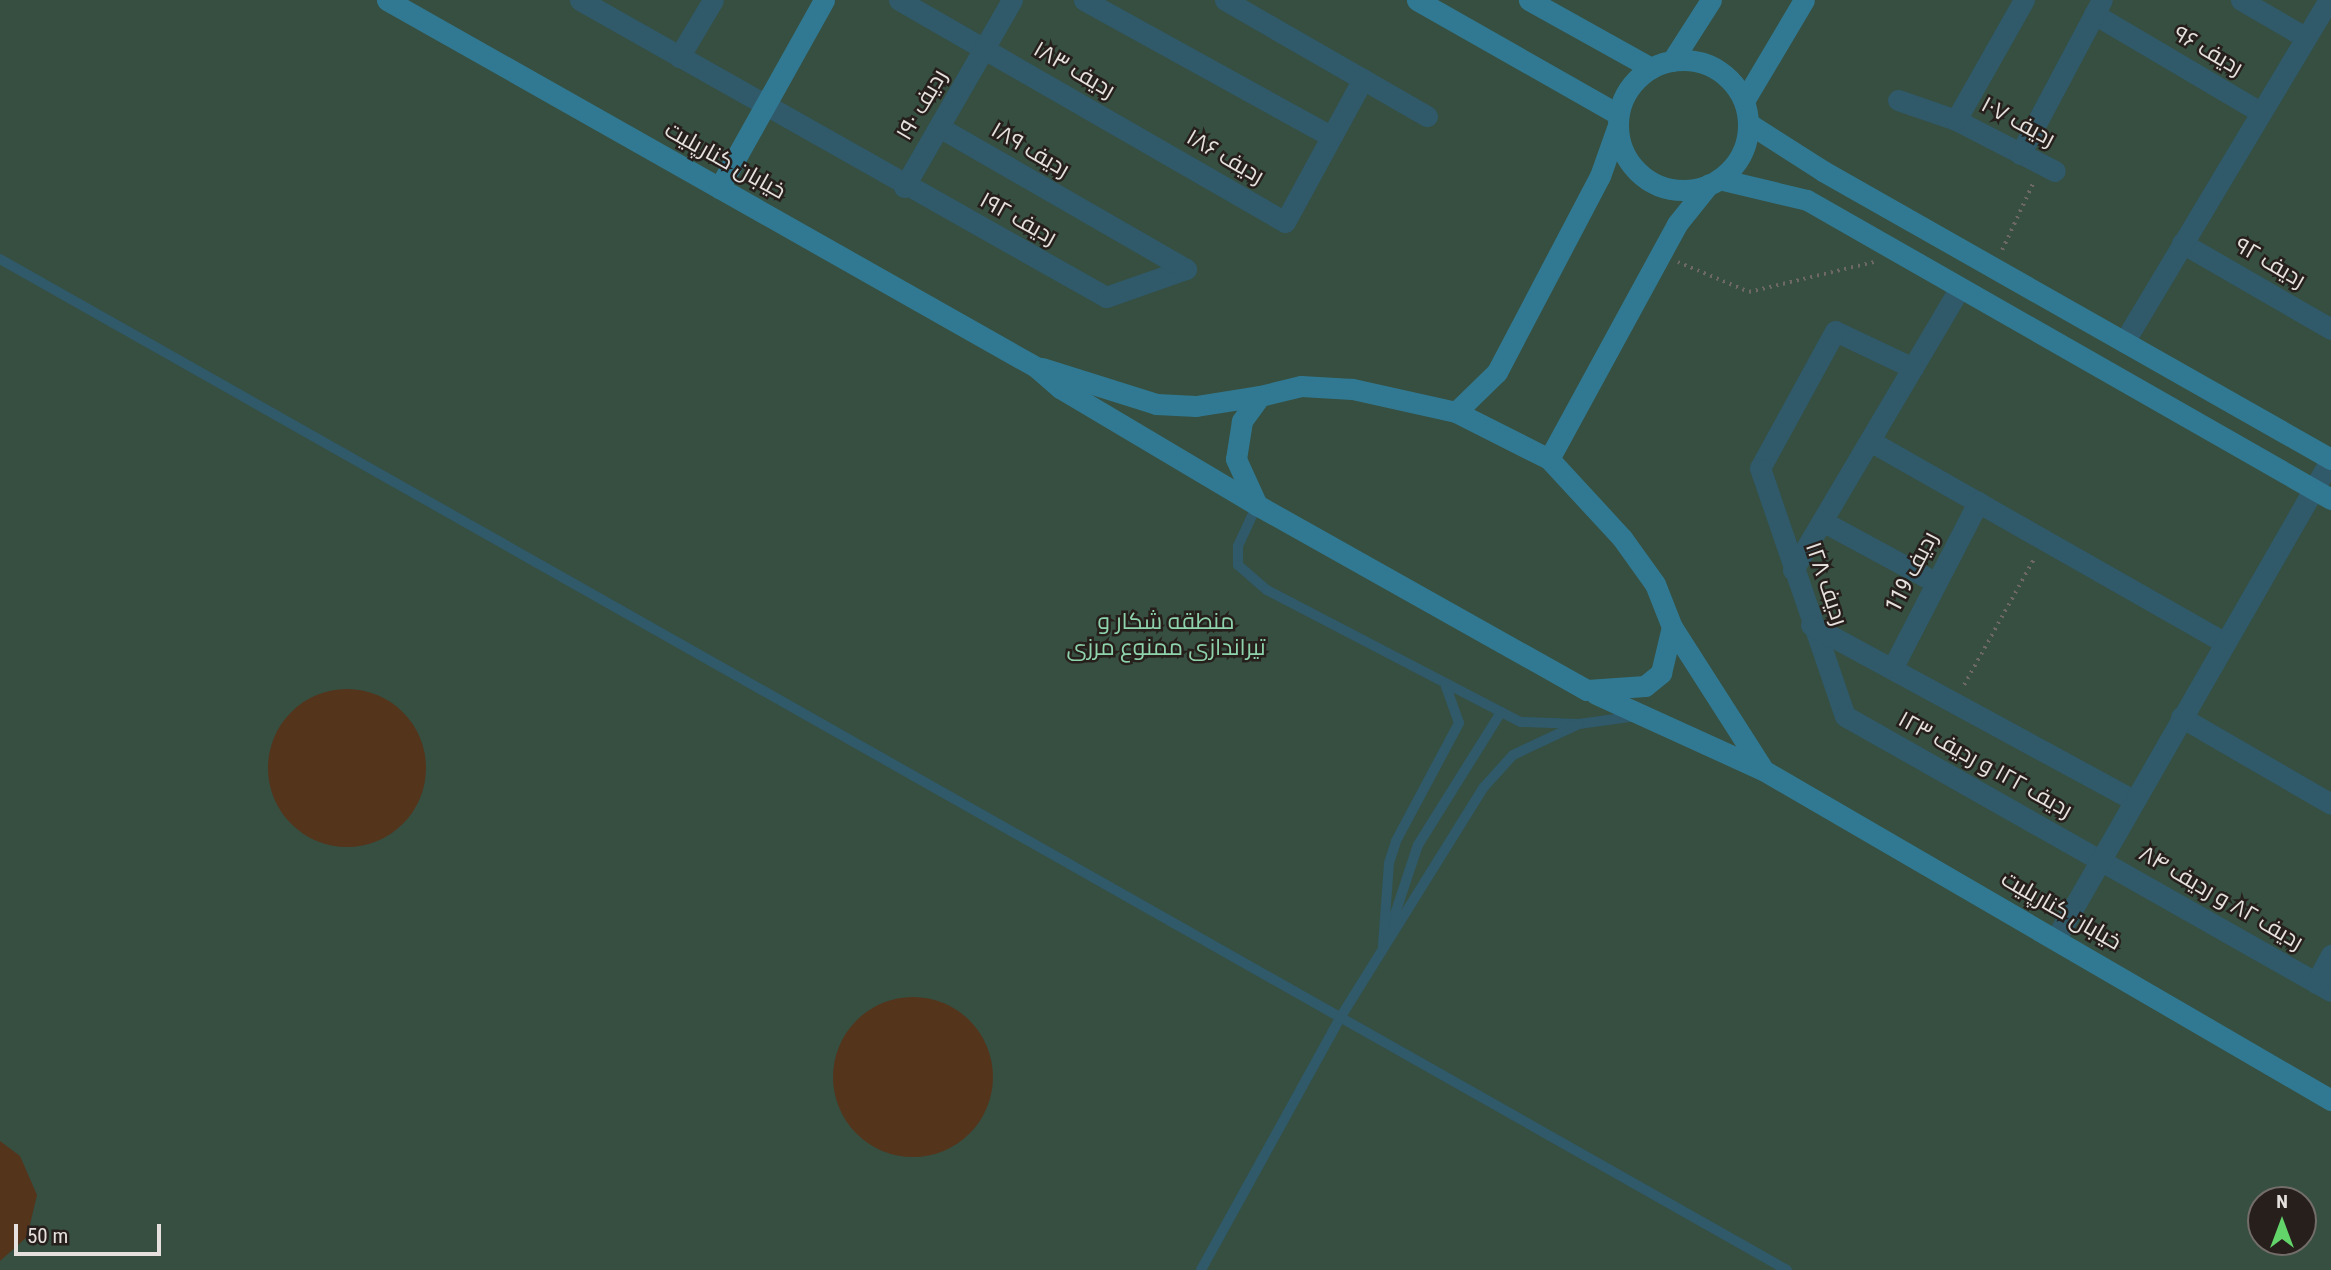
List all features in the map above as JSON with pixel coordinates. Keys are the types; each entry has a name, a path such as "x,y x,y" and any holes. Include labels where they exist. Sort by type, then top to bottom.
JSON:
{"main road":[{"name":"خیابان کنارپلیت","path":"387,0 1036,367 1060,388 1257,505 1587,690 1763,770 2056,938 2331,1101"},
{"path":"719,188 824,0"},
{"path":"1417,0 1618,120 1628,161 1655,184 1673,189 1714,182 1807,200 2322,494"},
{"path":"1529,0 1651,68"},
{"path":"1672,61 1711,0"},
{"path":"1744,101 1804,0"},
{"path":"1456,412 1497,372 1600,176 1630,88 1651,68 1672,61 1715,68 1744,101 1748,123 1745,145 1660,254 1549,458"},
{"path":"1748,123 1994,268 2331,459"},
{"name":"خیابان کنارپلیت","path":"1036,367 1156,404 1196,406 1260,396 1301,386 1352,389 1456,412 1549,458 1622,538 1655,584 1672,627 1763,770"},
{"path":"1257,505 1236,458 1241,421 1260,396"},
{"path":"1587,690 1645,686 1661,673 1672,627"}],"street":[{"name":"ردیف ۱۹۲","path":"580,0 904,187 1106,297 1186,269"},
{"path":"679,57 713,0"},
{"name":"ردیف ۱۸۳","path":"899,0 1138,137"},
{"name":"ردیف ۱۹۰","path":"904,187 1012,0"},
{"path":"1084,0 1330,136 1363,79"},
{"path":"1225,0 1427,116"},
{"path":"1956,120 2024,0"},
{"path":"2241,0 2303,36"},
{"path":"2124,342 2303,36 2329,0"},
{"path":"2020,154 2098,7"},
{"name":"ردیف ۹۶","path":"2098,7 2259,111"},
{"name":"ردیف ۱۰۷","path":"1898,100 1956,120 2048,168"},
{"name":"ردیف ۱۸۹","path":"939,127 1186,269"},
{"name":"ردیف ۱۸۶","path":"1138,137 1285,222 1330,136"},
{"name":"ردیف ۹۲","path":"2182,243 2331,330"},
{"path":"1793,570 1960,288"},
{"name":"ردیف ۱۲۸","path":"1845,716 1811,625 1760,468 1835,331 1913,368"},
{"path":"1870,441 2224,642"},
{"path":"2056,938 2224,642 2322,494 2331,459"},
{"name":"ردیف 119","path":"1894,667 1978,502"},
{"path":"1822,522 1935,582"},
{"path":"1811,625 1894,667 2133,800"},
{"name":"ردیف ۱۲۲ و ردیف ۱۲۳","path":"1845,716 2099,859"},
{"path":"2181,717 2331,804"},
{"name":"ردیف ۸۲ و ردیف ۸۴","path":"2099,859 2324,987"},
{"path":"2324,987 2331,955"}],"lane":[{"path":"0,259 1787,1270"},
{"path":"1257,505 1238,546 1238,565 1252,579 1521,722 1579,724 1644,714"},
{"path":"1381,951 1389,863 1396,841 1459,723 1444,682"},
{"path":"1381,951 1418,845 1501,712"},
{"path":"1201,1270 1340,1018 1498,770 1539,739 1579,724"}],"path":[{"path":"1994,268 2048,168"},
{"path":"1660,254 1749,292 1903,255"},
{"path":"1955,702 2045,540"}],"green space":[{"name":"منطقه شکار و تیراندازی ممنوع مرزی","path":"0,0 2331,0 2331,1270 0,1270"}],"building":[{"path":"347,689 363,690 377,695 403,712 420,738 425,752 425,784 420,798 403,824 377,841 363,846 347,847 331,846 317,841 291,824 274,798 269,784 268,768 269,752 274,738 291,712 317,695 331,690"},
{"path":"913,997 943,1004 969,1021 986,1047 993,1077 986,1107 969,1133 943,1150 913,1157 883,1150 857,1133 840,1107 833,1077 840,1047 857,1021 883,1004"},
{"path":"0,1141 20,1156 37,1195 27,1237 0,1261"}]}
